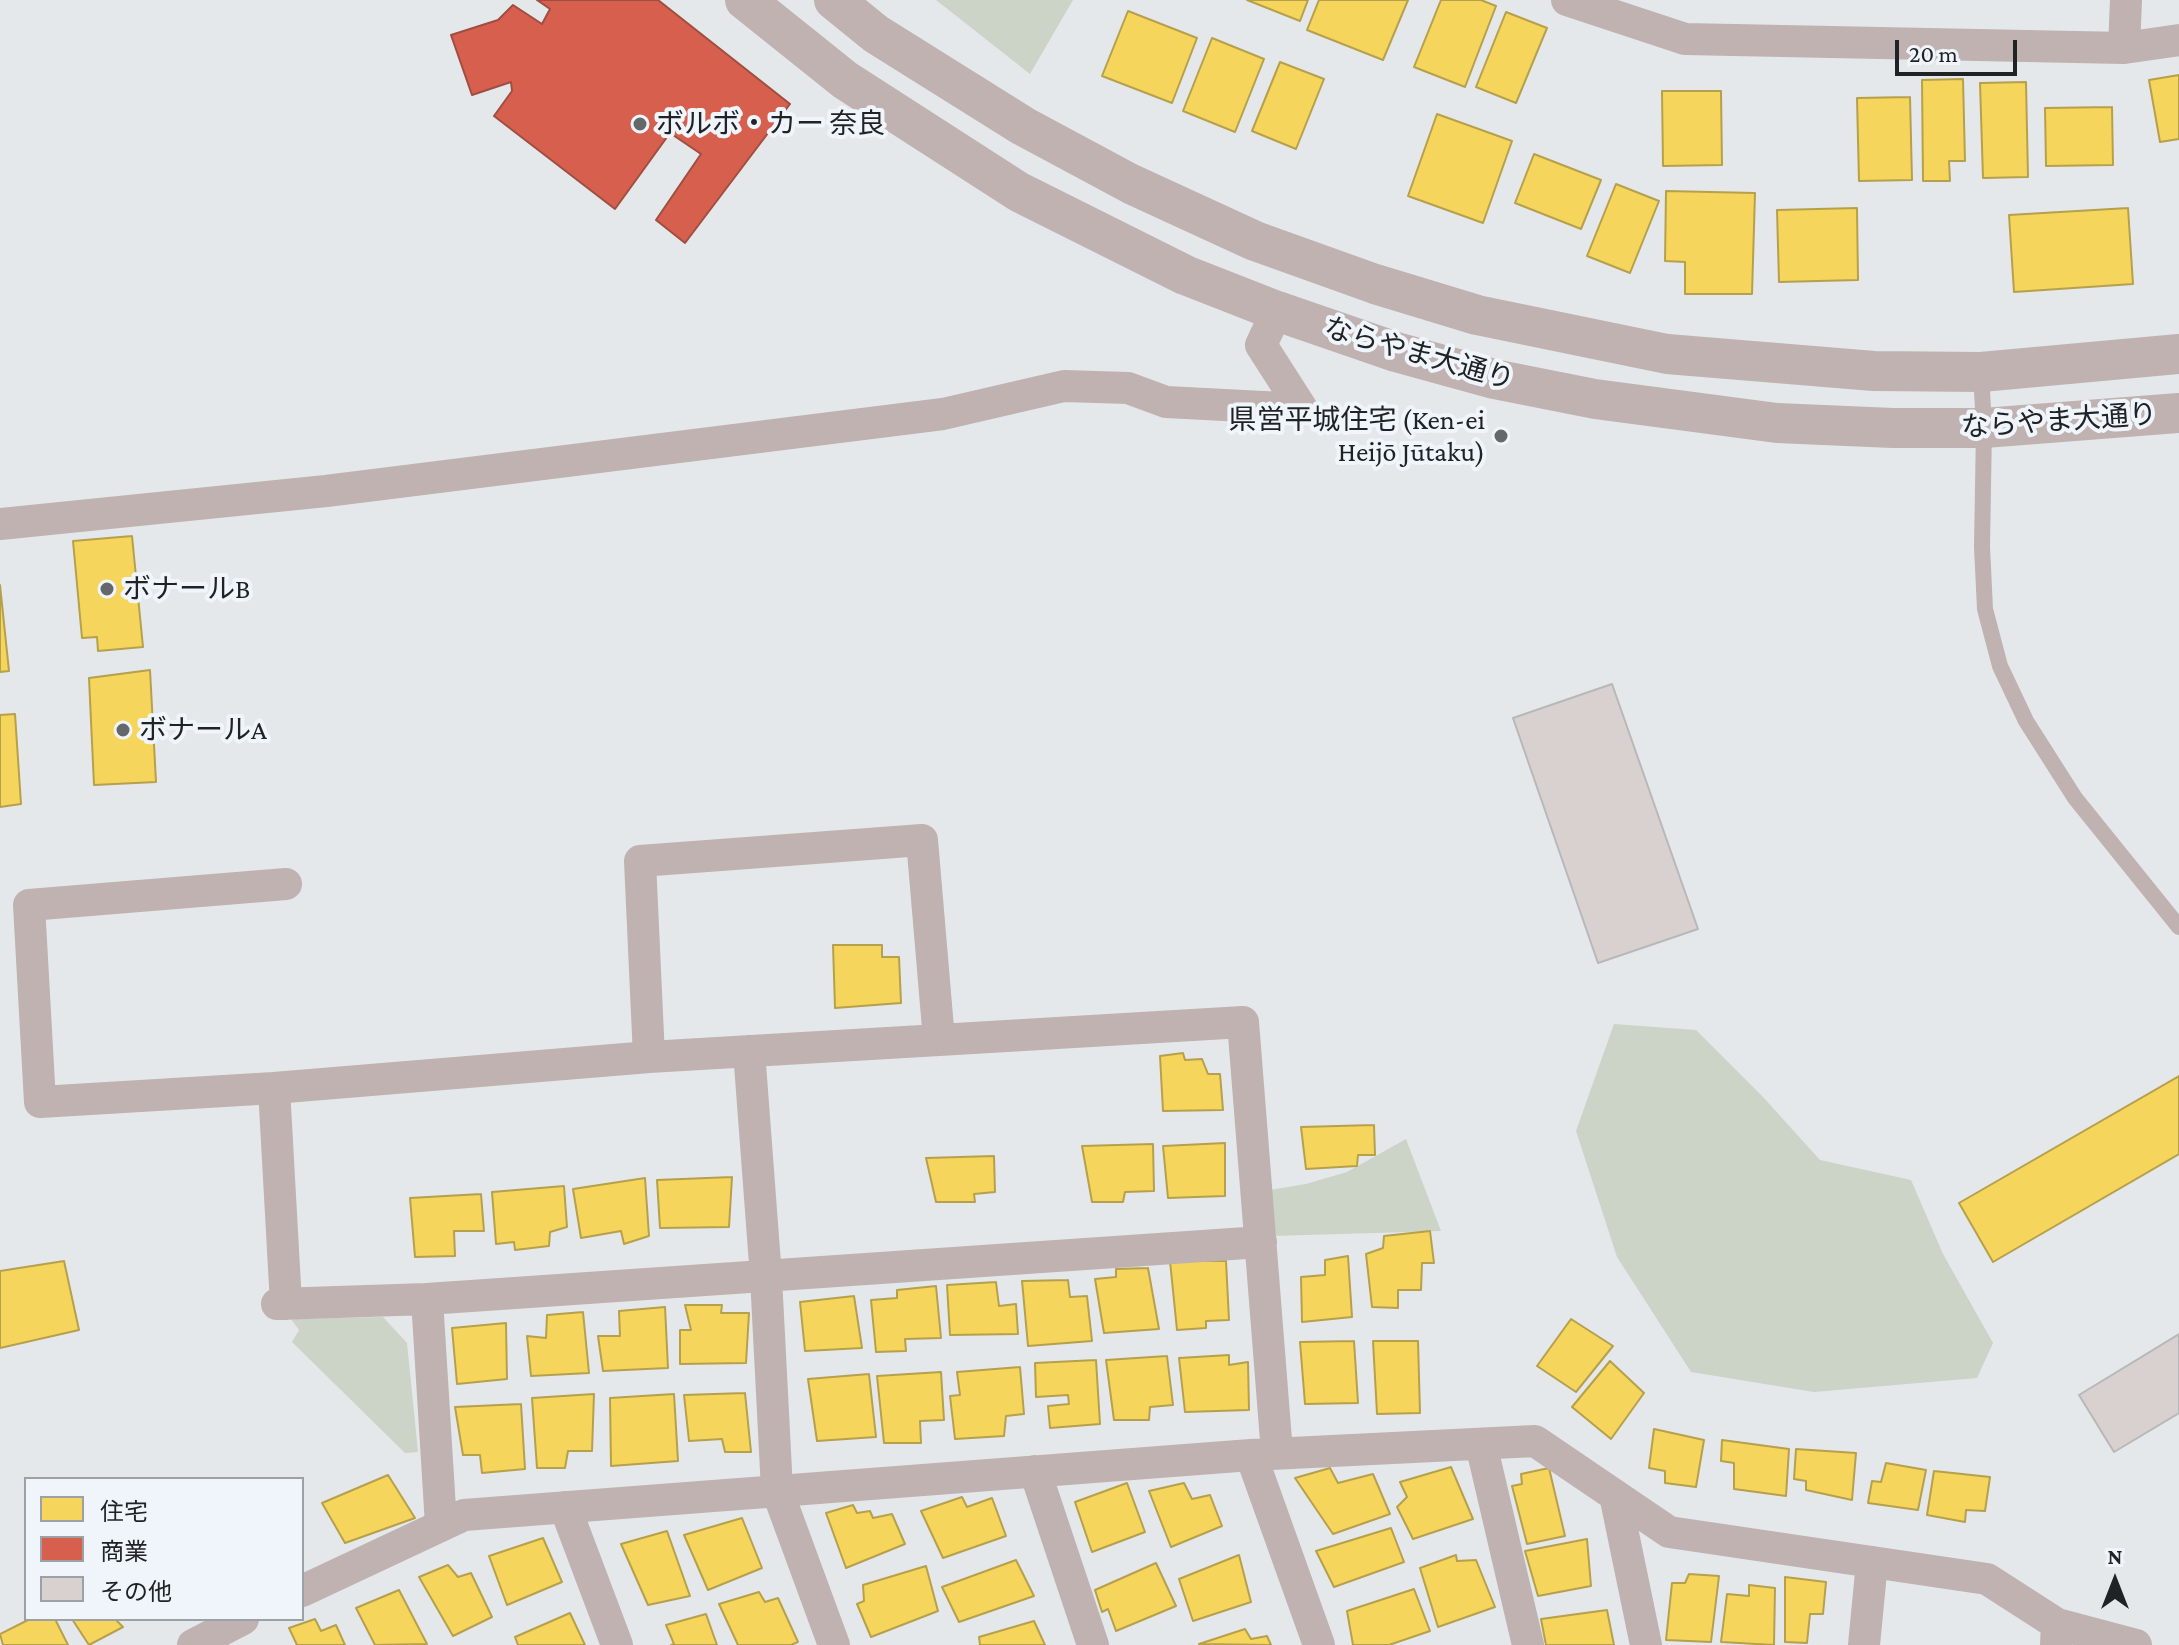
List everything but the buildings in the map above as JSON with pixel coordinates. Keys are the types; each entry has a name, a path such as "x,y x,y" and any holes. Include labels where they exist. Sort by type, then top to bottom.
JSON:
{"street":[{"name":"ならやま大通り","path":"745,0 845,80 1019,192 1185,275 1396,352 1466,372 1595,399 1777,423 1984,428 2179,413"},
{"name":"ならやま大通り","path":"834,0 876,34 1023,126 1117,177 1255,241 1375,284 1477,315 1667,354 1874,371 1981,372 2179,354"},
{"path":"1567,0 1685,39 2124,48 2179,40"},
{"path":"2124,48 2126,0"},
{"path":"0,524 326,491 943,414 1064,386 1128,388 1166,402 1302,409 1261,345 1277,311"},
{"path":"649,1057 640,861 922,840 939,1040"},
{"path":"286,884 29,905 40,1102 274,1088 649,1057 1243,1022 1261,1242 1264,1454 1319,1645"},
{"path":"749,1051 766,1277 777,1490 834,1645"},
{"path":"274,1088 281,1304 427,1299 1261,1242"},
{"path":"427,1299 441,1525"},
{"path":"304,1590 464,1515 1264,1454 1535,1441 1669,1532 1987,1579 2057,1634 2136,1645"},
{"path":"1481,1444 1528,1645"},
{"path":"1035,1471 1093,1645"},
{"path":"1615,1495 1646,1645"},
{"path":"565,1507 617,1645"},
{"path":"1864,1645 1872,1562"},
{"path":"193,1645 239,1621"}],"lane":[{"path":"1981,372 1985,609 2000,666 2026,721 2075,798 2179,927"}],"green space":[{"path":"936,0 1073,0 1030,74"},
{"path":"1614,1024 1696,1030 1820,1160 1911,1180 1943,1254 1993,1343 1977,1378 1814,1392 1691,1372 1617,1257 1576,1131"},
{"path":"1406,1139 1441,1231 1272,1236 1270,1190 1347,1172"},
{"path":"383,1317 407,1343 418,1452 405,1453 292,1342 299,1330 291,1319"}],"place":[{"name":"ボルボ・カー 奈良","path":"640,124"},
{"name":"県営平城住宅 (Ken-ei Heijō Jūtaku)","path":"1501,436"},
{"name":"ボナールB","path":"107,589"},
{"name":"ボナールA","path":"123,730"}]}
